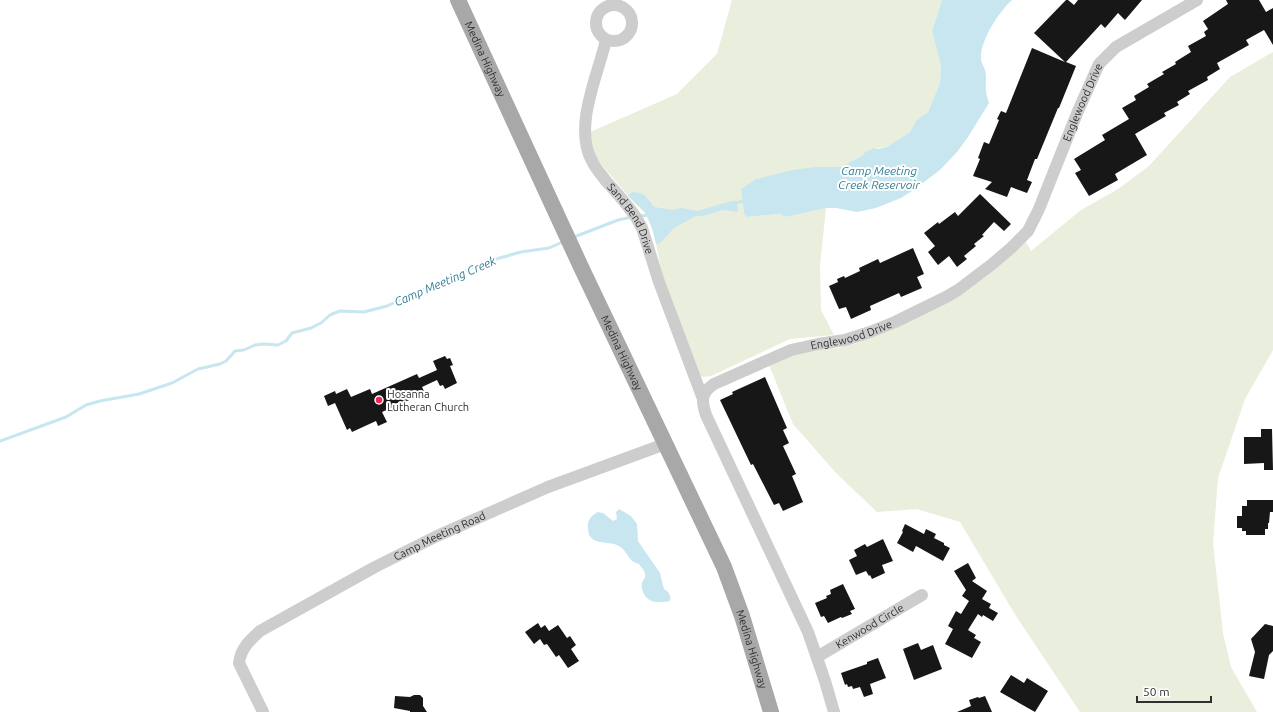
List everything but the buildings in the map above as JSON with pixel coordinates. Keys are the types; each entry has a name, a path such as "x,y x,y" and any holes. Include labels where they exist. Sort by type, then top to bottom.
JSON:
{"main road":[{"name":"Medina Highway","path":"458,0 581,267 724,567 742,616 771,712"}],"street":[{"name":"Englewood Drive","path":"703,399 707,389 714,384 791,350 851,338 870,332 914,313 958,290 991,265 1028,231 1039,209 1078,111 1099,64 1116,48 1196,0"},
{"path":"622,3 632,18 631,30 628,35 618,41 612,42 606,40 597,31 595,25 598,13 607,6 622,3"},
{"name":"Sand Bend Drive","path":"606,40 591,95 586,119 585,139 592,162 637,219 642,228 657,276 703,399"},
{"path":"703,399 702,405 706,415 808,632 818,657 834,712"},
{"name":"Camp Meeting Road","path":"263,712 239,664 240,656 246,643 260,631 375,567 437,536 548,487 665,444"},
{"name":"Kenwood Circle","path":"818,657 922,595"}],"green space":[{"path":"732,0 942,0 932,31 941,66 940,83 928,112 918,120 910,132 887,147 871,149 841,167 815,167 759,178 741,189 744,213 747,217 779,214 786,217 826,208 820,266 821,310 834,335 790,339 711,376 703,377 698,374 663,279 654,233 645,213 594,156 590,132 677,94 717,54"},
{"path":"1273,52 1273,350 1245,399 1218,478 1213,543 1223,633 1231,667 1257,712 1080,712 1016,616 960,522 917,509 877,512 836,473 793,424 769,365 807,349 839,348 857,343 941,306 961,294 1026,242 1031,251 1081,210 1118,189 1149,166 1230,77"}],"water":[{"name":"Camp Meeting Creek Reservoir","path":"942,0 1012,0 996,19 984,43 981,60 986,73 986,92 989,103 957,152 940,170 912,191 901,198 876,208 857,212 836,208 826,208 786,217 779,214 747,217 744,213 741,189 756,179 793,170 815,167 841,167 874,148 878,149 887,147 910,132 917,120 928,112 940,83 941,66 932,31"},
{"path":"633,192 644,195 654,207 672,210 681,208 697,211 732,201 737,201 738,212 723,210 702,216 696,216 674,228 660,243 656,244 648,217 628,195"},
{"path":"619,509 631,516 637,524 638,541 660,573 664,589 670,595 670,601 654,602 648,599 643,592 642,586 645,573 639,564 632,561 625,551 619,546 600,542 591,538 588,528 590,518 598,512 603,513 613,521 617,519 616,512"}],"waterway":[{"name":"Camp Meeting Creek","path":"734,203 746,201"},
{"name":"Camp Meeting Creek","path":"638,216 650,215"},
{"name":"Camp Meeting Creek","path":"574,237 618,220 632,217"},
{"name":"Camp Meeting Creek","path":"0,441 66,417 86,405 139,394 172,383 198,369 220,364 226,361 235,351 244,350 255,345 278,345 286,341 292,333 311,328 321,323 330,315 340,311 364,312 387,306 471,268 521,252 549,248 565,241"}],"place":[{"name":"Hosanna Lutheran Church","path":"379,400"}]}
